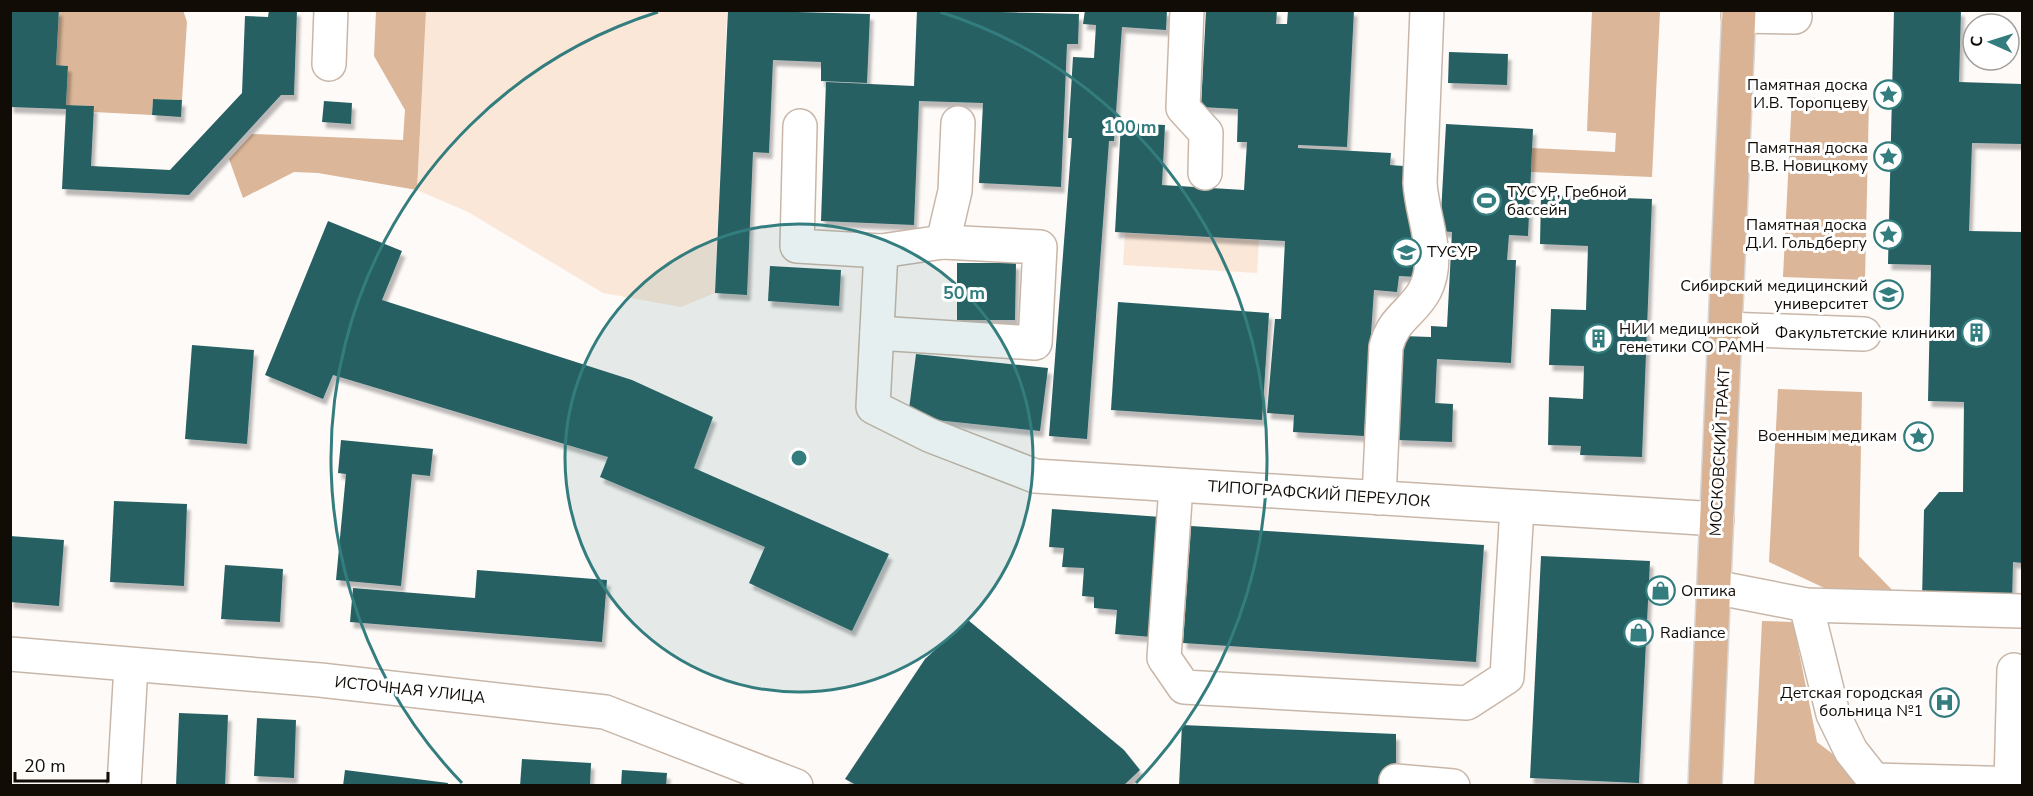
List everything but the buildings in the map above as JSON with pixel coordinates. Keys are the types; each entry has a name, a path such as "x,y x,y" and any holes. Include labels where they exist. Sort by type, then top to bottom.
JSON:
{"main road":[{"name":"МОСКОВСКИЙ ТРАКТ","path":"1705,786 1739,13"}],"street":[{"path":"329,64 331,10"},
{"path":"1187,10 1182,108 1206,133 1205,173"},
{"path":"1379,498 1386,347 1390,330 1426,289 1431,266 1431,243 1421,201 1420,183 1427,10"},
{"path":"1739,13 1795,17"},
{"path":"943,242 955,191 958,123"},
{"path":"800,126 796,246 881,251 943,242 1040,247 1035,343 877,333 881,251"},
{"path":"1726,329 1864,334"},
{"name":"ТИПОГРАФСКИЙ ПЕРЕУЛОК","path":"877,333 873,407 929,435 1035,476 1717,519"},
{"path":"1176,486 1164,658 1184,687 1467,703 1507,677 1517,507"},
{"path":"1714,587 1806,605 2022,611"},
{"path":"1806,605 1833,714 1851,751 1874,780 2017,784 2014,670"},
{"name":"ИСТОЧНАЯ УЛИЦА","path":"10,654 131,666 320,680 605,712 796,786"},
{"path":"124,786 131,666"},
{"path":"1396,781 1453,786"}],"shaded area":[{"path":"183,10 187,22 182,100 153,99 152,115 94,112 94,106 66,105 68,66 56,65 59,11"},
{"path":"376,11 426,11 417,190 318,173 294,172 243,198 229,159 252,134 403,140 405,110 374,56"},
{"path":"426,11 727,11 715,293 681,307 603,293 468,212 417,190"},
{"path":"1592,11 1660,11 1652,177 1531,172 1532,148 1615,152 1616,133 1587,131"},
{"path":"1792,97 1869,100 1865,280 1783,277"},
{"path":"1125,233 1259,240 1257,273 1123,265"},
{"path":"1778,389 1862,392 1859,556 1899,597 1833,592 1769,562"},
{"path":"1762,621 1793,622 1817,742 1855,771 1854,785 1754,786"}],"place":[{"name":"Памятная доска И.В. Торопцеву","path":"1889,94"},
{"name":"Памятная доска В.В. Новицкому","path":"1889,157"},
{"name":"ТУСУР, Гребной бассейн","path":"1486,201"},
{"name":"Памятная доска Д.И. Гольдбергу","path":"1888,234"},
{"name":"ТУСУР","path":"1406,252"},
{"name":"Сибирский медицинский университет","path":"1889,295"},
{"name":"Факультетские клиники","path":"1976,333"},
{"name":"НИИ медицинской генетики СО РАМН","path":"1598,338"},
{"name":"Военным медикам","path":"1918,436"},
{"name":"Оптика","path":"1660,591"},
{"name":"Radiance","path":"1639,633"},
{"name":"Детская городская больница №1","path":"1944,702"}]}
